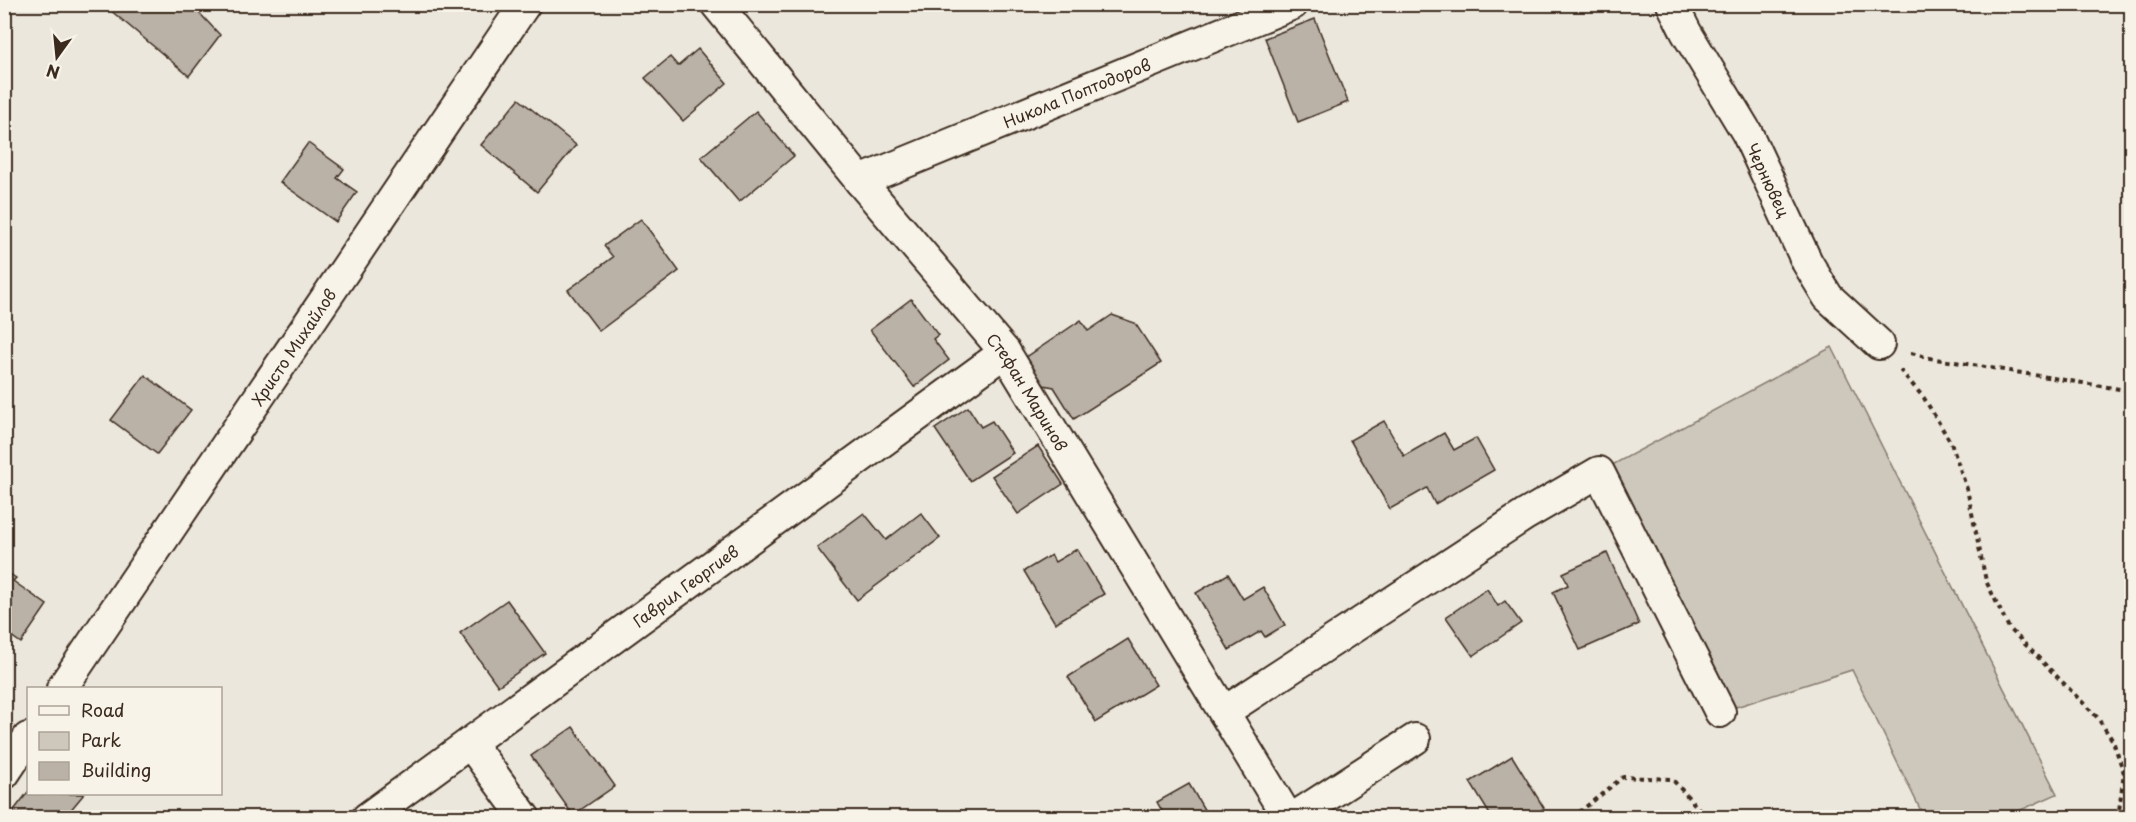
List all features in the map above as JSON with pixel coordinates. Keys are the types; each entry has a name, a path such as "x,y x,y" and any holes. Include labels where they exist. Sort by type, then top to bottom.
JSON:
{"street":[{"name":"Христо Михайлов","path":"63,687 525,4"},
{"name":"Стефан Маринов","path":"716,4 860,181 1005,352 1288,818"},
{"name":"Никола Поптодоров","path":"860,181 1293,4"},
{"name":"Чернювец","path":"1672,4 1686,32 1747,133 1807,262 1828,297 1879,344"},
{"name":"Гаврил Георгиев","path":"367,818 1005,352"},
{"path":"1224,712 1515,522 1599,472 1720,712"},
{"path":"1293,818 1415,739"},
{"path":"4,774 27,740"},
{"path":"470,742 525,818"}],"path":[{"path":"1879,344 1930,358 2132,390"},
{"path":"1879,344 1924,398 1951,443 1967,489 1986,581 2009,628 2097,717 2113,741 2124,773 2118,818"},
{"path":"1572,818 1623,777 1672,779 1707,818"}],"green space":[{"path":"1832,347 2057,794 2005,817 1924,817 1852,670 1720,712 1599,472"}],"building":[{"path":"103,4 191,4 220,35 189,76"},
{"path":"1315,19 1348,102 1298,122 1265,38"},
{"path":"698,49 727,83 683,121 645,78 670,57 678,66"},
{"path":"519,99 576,145 537,192 481,145"},
{"path":"756,111 794,156 739,202 701,157"},
{"path":"308,143 344,169 337,178 357,192 336,222 280,182"},
{"path":"641,219 679,271 599,331 568,290 613,257 604,246"},
{"path":"911,299 938,335 933,339 949,360 914,387 870,330"},
{"path":"1112,315 1135,323 1161,363 1074,419 1054,387 1043,385 1025,358 1081,320 1088,331"},
{"path":"145,375 191,410 157,454 111,420"},
{"path":"968,407 981,427 992,421 1013,453 970,481 935,429"},
{"path":"1384,421 1404,456 1444,433 1454,450 1476,438 1494,470 1435,504 1427,488 1390,509 1350,440"},
{"path":"1038,446 1063,484 1018,514 992,476"},
{"path":"864,513 886,540 921,513 940,538 857,600 817,548"},
{"path":"1077,549 1104,594 1055,623 1024,571 1051,555 1055,562"},
{"path":"1607,553 1639,624 1580,650 1553,592 1568,585 1563,573"},
{"path":"4,570 16,578 13,581 47,605 21,643 4,631"},
{"path":"1228,574 1243,599 1263,587 1285,625 1265,637 1261,631 1229,650 1196,593"},
{"path":"1487,589 1498,606 1505,601 1521,623 1473,656 1446,617"},
{"path":"507,600 545,653 498,686 460,633"},
{"path":"1128,639 1156,685 1096,722 1068,677"},
{"path":"573,727 615,786 573,815 531,756"},
{"path":"1512,756 1544,808 1529,818 1492,818 1470,782"},
{"path":"1189,784 1209,818 1166,818 1157,802"},
{"path":"27,793 83,795 64,818 15,818 11,814"}]}
